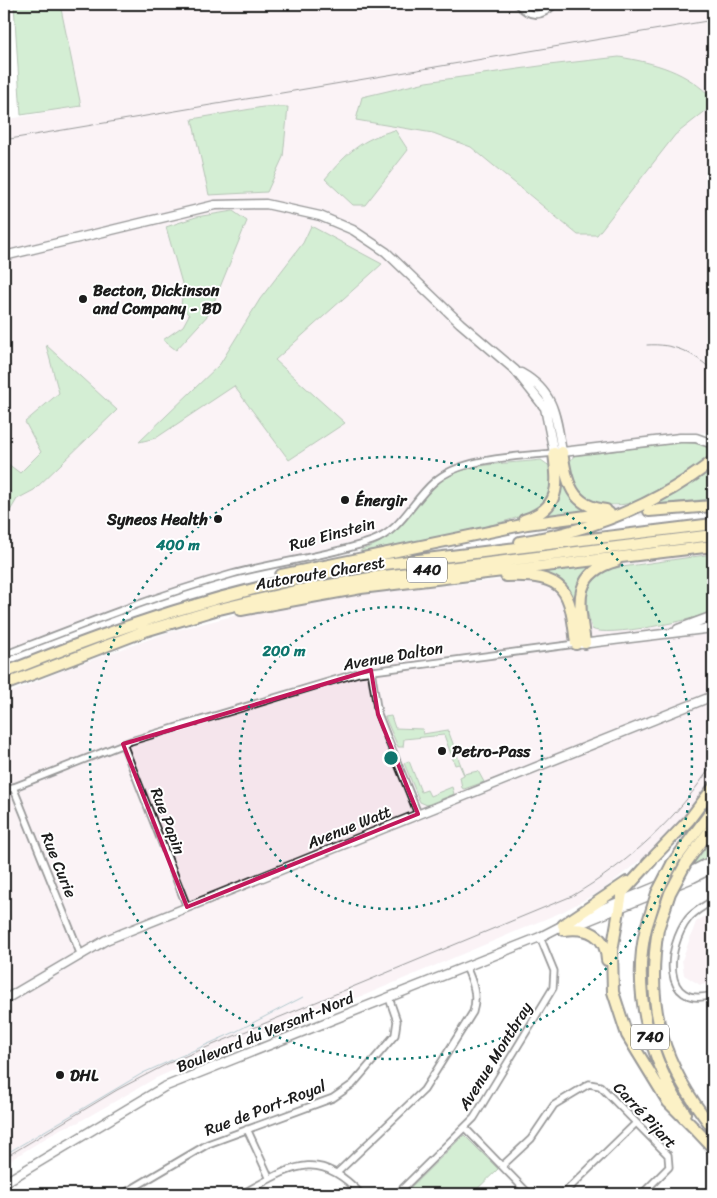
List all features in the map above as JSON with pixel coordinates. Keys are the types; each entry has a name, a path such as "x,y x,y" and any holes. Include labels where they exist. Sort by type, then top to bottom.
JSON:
{"highway":[{"path":"192,604 232,588 280,575 547,520 609,512 588,505 575,495 567,481 558,452"},
{"path":"466,536 528,518 545,510 552,501 556,490 558,452"},
{"path":"353,568 388,560 538,539 585,528 648,503 682,484 713,461"},
{"path":"649,510 713,506"},
{"name":"Autoroute Charest","path":"4,673 121,627 192,604 273,584 353,568 713,524"},
{"name":"Autoroute Charest","path":"4,685 145,631 228,606 336,583 713,535"},
{"path":"145,631 306,597 422,580 713,546"},
{"path":"580,644 580,596 584,582 594,571 617,560 683,549"},
{"path":"422,580 514,575 548,579 560,586 569,601 580,644"},
{"path":"616,1004 612,981 611,957 620,904 626,887 689,820 713,788"},
{"name":"740","path":"713,809 672,864 657,894 646,928 642,954 641,983 651,1042 678,1104 713,1148"},
{"name":"740","path":"713,826 686,863 670,893 658,929 653,956 656,1015 663,1043 681,1084 713,1128"},
{"path":"564,928 615,891 652,860"},
{"path":"564,928 586,931 601,940 606,951 609,986 628,1035 668,1102 701,1135"}],"street":[{"path":"517,4 525,12 533,16 546,12 555,4"},
{"path":"4,256 214,205 266,204 304,211 353,230 386,252 460,324 515,370 545,408 558,452"},
{"name":"Rue Einstein","path":"4,655 119,610 185,588 250,570 373,541 393,529 428,488 448,472 474,463 680,438 696,438 713,444"},
{"path":"653,636 713,616"},
{"name":"Avenue Dalton","path":"4,791 123,744 372,670 713,628"},
{"path":"372,670 378,714 418,814"},
{"name":"Avenue Watt","path":"4,1000 106,940 713,696"},
{"name":"Rue Papin","path":"123,744 187,907"},
{"name":"Rue Curie","path":"13,787 80,954"},
{"name":"Boulevard du Versant-Nord","path":"4,1183 164,1087 564,928 684,875 713,860"},
{"name":"Boulevard du Versant-Nord","path":"620,904 713,868"},
{"path":"713,900 689,917 672,958 671,975 675,984 689,996 713,995"},
{"name":"Avenue Montbray","path":"397,1194 474,1118 554,985 554,971 540,937"},
{"path":"338,1172 424,1090 433,1078 473,1012 476,1002 476,994 466,967"},
{"name":"Rue de Port-Royal","path":"123,1194 208,1144 333,1098 344,1092 395,1035 397,1021 389,998"},
{"name":"Carré Pijart","path":"502,1166 531,1139 554,1105 589,1084 600,1086 668,1155 669,1168 642,1194"},
{"path":"563,1194 636,1123"},
{"path":"465,1128 529,1194"},
{"path":"246,1129 270,1180"},
{"path":"242,1194 298,1166 311,1164 338,1172 361,1194"}],"highlighted area":[{"path":"371,670 378,714 418,814 187,907 123,744"}],"shaded area":[{"path":"14,4 713,4 713,433 685,432 467,461 454,465 435,477 394,525 377,536 248,568 4,653 4,120 53,111 21,115"},
{"path":"713,550 713,777 683,820 657,847 601,891 562,912 365,995 227,1046 156,1078 77,1123 62,1128 4,1164 4,695 64,670 169,632 257,610 348,595 510,579 532,580 549,584 560,594 568,612 583,600 590,580 612,565"},
{"path":"713,911 713,983 700,985 684,975 682,960 696,922"}],"green space":[{"path":"14,4 60,4 81,106 21,115"},
{"path":"619,57 646,62 681,75 703,89 713,99 713,105 675,135 597,235 578,235 471,147 433,133 356,120 362,97 426,82"},
{"path":"263,107 288,107 283,157 267,192 209,195 192,119"},
{"path":"395,130 408,150 365,205 353,205 325,179 356,148 373,138"},
{"path":"233,211 247,221 209,314 176,350 163,340 183,326 189,315 181,306 183,287 166,227 196,217"},
{"path":"311,226 382,264 275,360 345,423 289,460 234,386 156,438 139,442 220,364 260,299 303,243"},
{"path":"46,345 117,410 34,490 17,499 4,521 4,503 12,493 4,486 4,461 20,473 41,452 25,422 59,393"},
{"path":"682,442 699,444 713,449 713,453 674,483 644,499 613,505 597,503 581,495 575,489 569,475 570,462 574,456"},
{"path":"541,460 551,467 551,491 545,504 533,511 487,526 361,552 361,550 388,537 433,488 454,473 491,465"},
{"path":"713,465 713,499 654,504"},
{"path":"559,481 562,481 570,495 587,508 587,511 544,517"},
{"path":"713,554 713,611 689,619 632,630 600,631 592,629 587,611 587,594 592,582 608,569"},
{"path":"598,562 576,610 571,596 534,573 534,571"},
{"path":"391,716 395,728 422,729 423,734 448,730 464,774 478,771 484,782 462,788 460,777 464,775 459,764 455,765 444,735 404,739 403,747 398,747 385,717"},
{"path":"409,761 421,792 427,790 430,796 452,787 454,794 427,805 420,802 404,763"},
{"path":"713,834 713,856 690,868 689,867"},
{"path":"464,1135 498,1169 472,1194 404,1194"}],"waterway":[{"path":"4,1155 143,1073 235,1032 303,997"}],"tunnel":[{"path":"609,510 649,511"}],"railway":[{"path":"4,140 713,20"},
{"path":"647,345 666,346 683,350 713,371"},
{"path":"4,1158 117,1090 169,1063 572,896 613,869 651,838 684,802 713,763"}],"place":[{"name":"Becton, Dickinson and Company - BD","path":"83,299"},
{"name":"Énergir","path":"345,500"},
{"name":"Syneos Health","path":"218,519"},
{"name":"Petro-Pass","path":"442,751"},
{"name":"DHL","path":"60,1075"}]}
